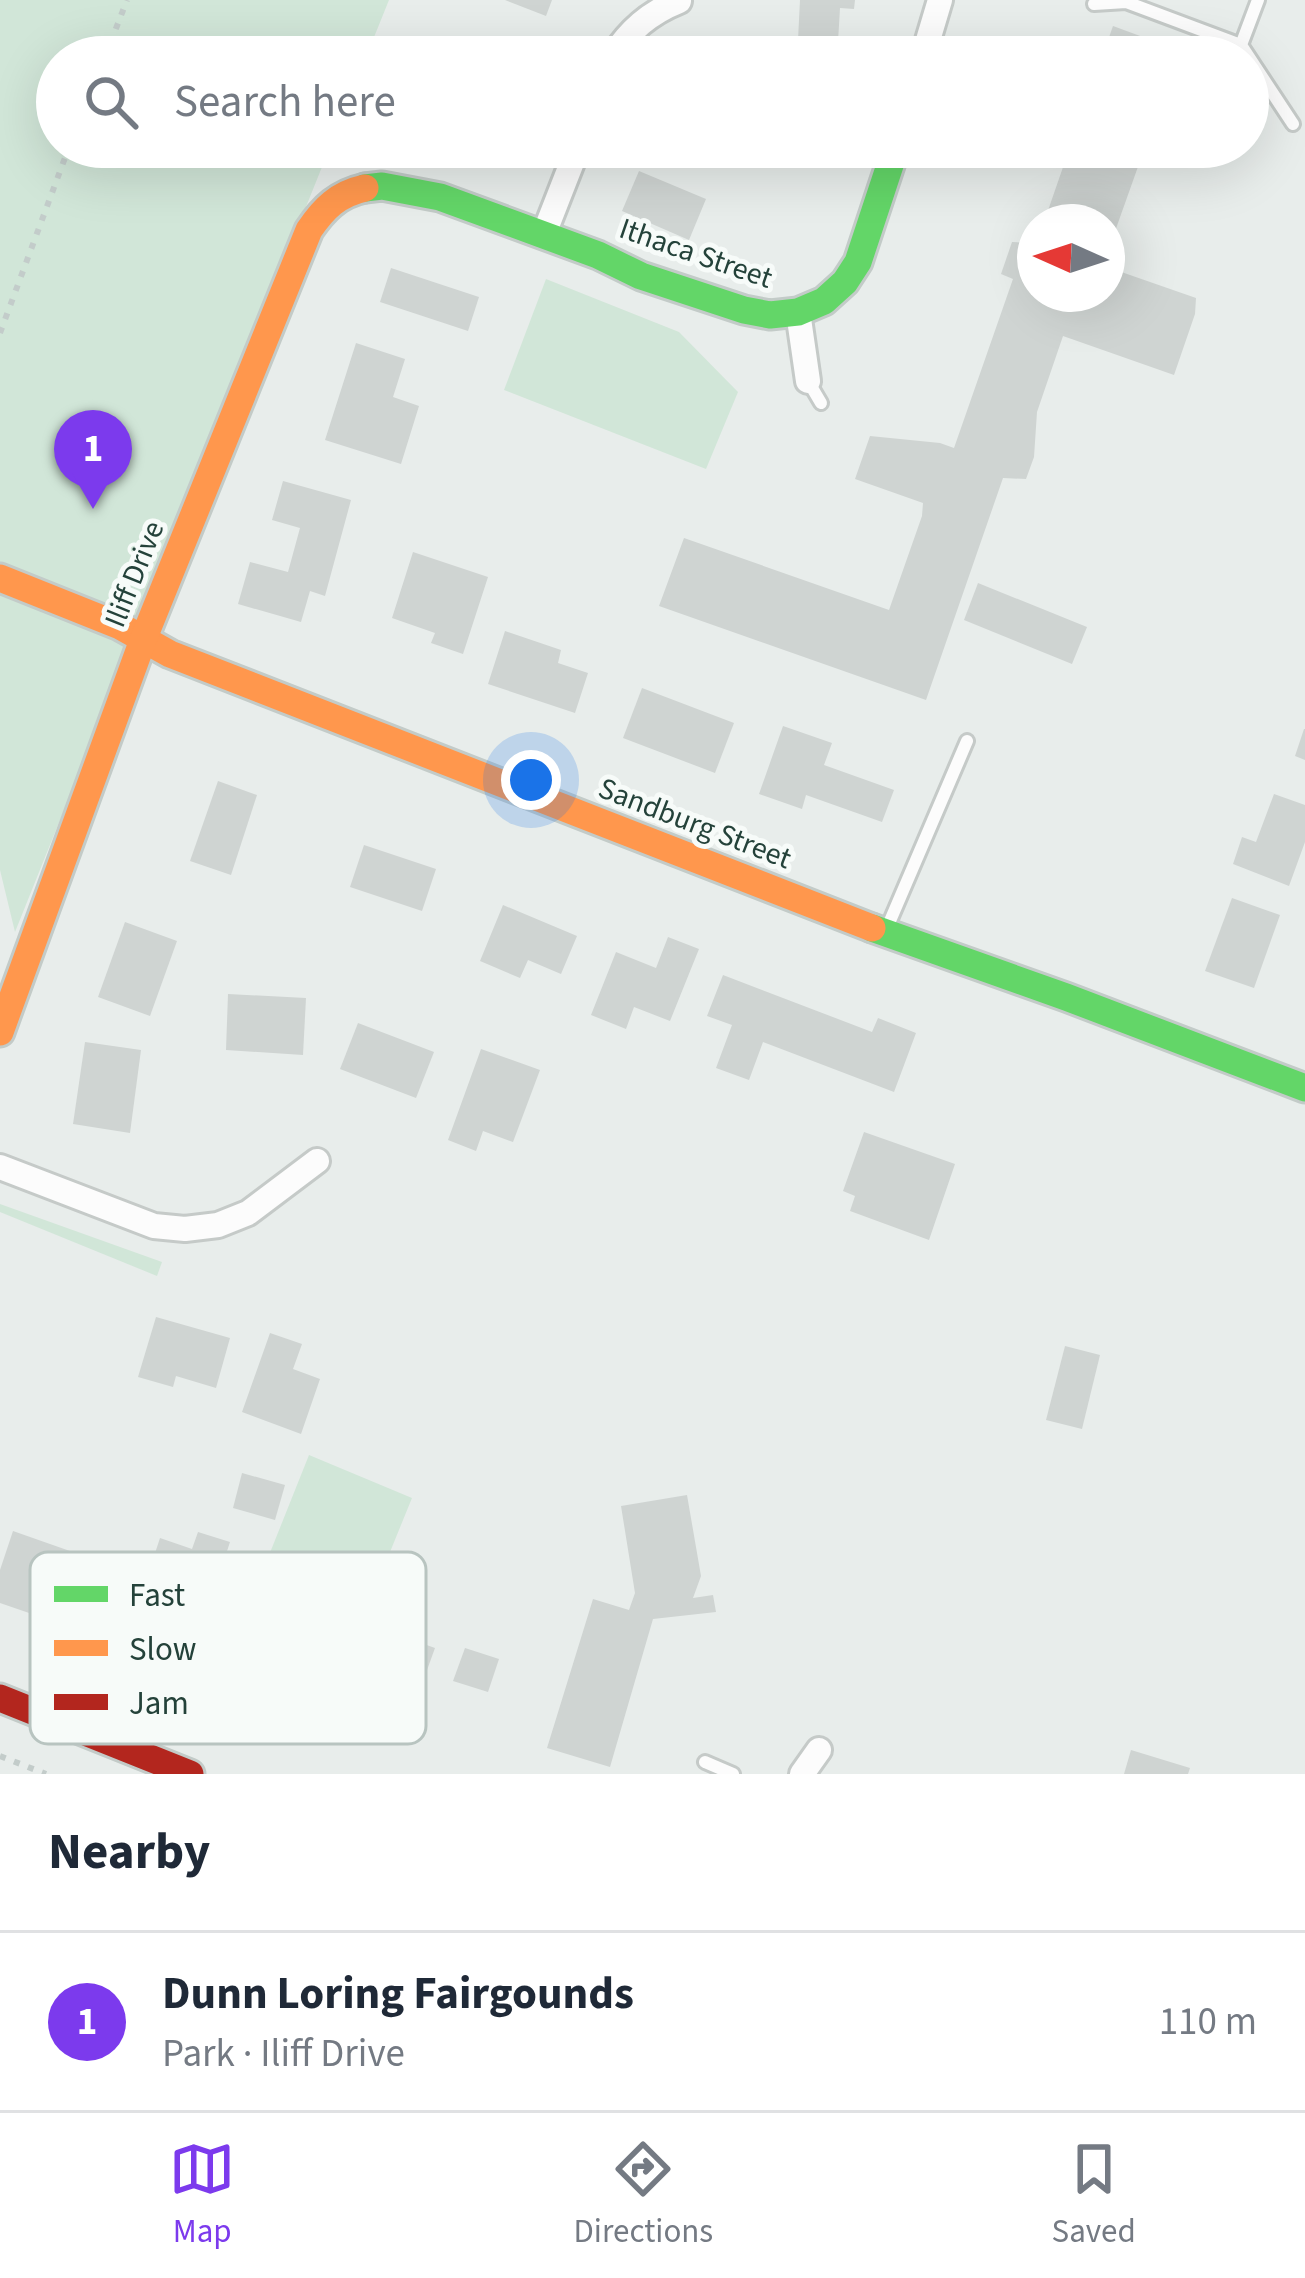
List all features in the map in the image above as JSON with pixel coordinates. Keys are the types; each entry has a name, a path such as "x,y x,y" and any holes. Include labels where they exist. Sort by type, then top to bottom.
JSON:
{"street":[{"path":"929,36 940,0"},
{"path":"627,36 656,10 679,1"},
{"path":"544,234 570,168"},
{"name":"Ithaca Street","path":"382,186 440,197 598,255 641,276 770,315 798,312 824,301 845,282 858,262 889,168"},
{"name":"Iliff Drive","path":"0,1032 142,640 309,230 338,197 359,188 382,186"},
{"path":"798,312 814,392"},
{"name":"Sandburg Street","path":"0,578 120,626 170,654 885,932 1305,1088"},
{"path":"0,1167 154,1226 185,1229 218,1226 248,1213 316,1161"},
{"path":"0,1698 30,1710"},
{"path":"115,1744 190,1774"}],"lane":[{"path":"1245,36 1258,0"},
{"path":"1094,4 1126,2 1215,36"},
{"path":"1269,88 1293,124"},
{"path":"885,932 967,741"},
{"path":"705,1762 733,1774"}],"path":[{"path":"113,36 127,0"},
{"path":"0,333 61,168"},
{"path":"0,1756 46,1774"}],"green space":[{"path":"0,0 389,0 374,36 36,36 36,168 322,168 15,932 0,870"},
{"path":"546,279 679,332 738,392 706,469 504,390"},
{"path":"0,1204 162,1262 157,1276 0,1212"},
{"path":"309,1455 412,1498 390,1552 270,1552"}],"building":[{"path":"505,0 552,0 546,16"},
{"path":"800,0 855,0 854,9 840,8 838,36 798,36"},
{"path":"1113,26 1140,36 1109,36"},
{"path":"1063,168 1138,168 1125,204 1050,204"},
{"path":"639,171 706,199 689,240 622,211"},
{"path":"1012,242 1017,242 1017,312 1125,312 1125,273 1196,298 1195,314 1174,375 1063,336 1037,412 1034,457 1026,479 1003,478 926,700 659,606 684,538 889,610 923,503 855,479 870,436 954,448 1013,279 1001,274"},
{"path":"391,268 479,297 468,331 380,302"},
{"path":"356,343 405,359 393,397 419,406 401,464 325,440"},
{"path":"283,481 351,500 325,596 310,591 301,622 238,604 250,562 288,572 300,528 272,520"},
{"path":"413,552 488,577 463,654 431,643 435,633 392,618"},
{"path":"978,583 1087,627 1072,664 964,620"},
{"path":"505,631 561,650 558,663 588,673 575,713 488,684"},
{"path":"642,688 734,723 715,773 623,738"},
{"path":"783,726 832,743 824,765 894,790 882,822 806,795 802,809 759,794"},
{"path":"1305,729 1305,760 1295,756"},
{"path":"218,781 257,795 231,875 190,861"},
{"path":"1274,794 1305,805 1305,842 1289,886 1233,864 1242,837 1256,842"},
{"path":"364,845 436,869 422,911 350,887"},
{"path":"1232,898 1280,915 1254,988 1205,971"},
{"path":"503,905 577,936 561,974 528,960 520,978 480,961"},
{"path":"125,922 177,941 150,1016 98,997"},
{"path":"668,937 699,949 670,1021 634,1007 626,1029 591,1015 616,952 656,968"},
{"path":"723,975 872,1032 878,1018 916,1033 894,1092 763,1042 749,1080 716,1068 732,1025 707,1016"},
{"path":"228,994 306,998 303,1055 226,1050"},
{"path":"358,1023 434,1052 416,1098 340,1069"},
{"path":"85,1042 141,1050 130,1133 73,1124"},
{"path":"481,1049 540,1070 513,1142 483,1131 476,1151 448,1140"},
{"path":"864,1132 955,1164 929,1240 850,1211 855,1196 843,1191"},
{"path":"156,1317 230,1338 216,1388 176,1376 173,1387 138,1377"},
{"path":"270,1333 302,1344 293,1369 320,1379 301,1434 242,1412"},
{"path":"1065,1346 1100,1355 1082,1429 1046,1420"},
{"path":"242,1473 285,1485 275,1520 233,1508"},
{"path":"687,1495 701,1576 693,1598 713,1595 716,1612 653,1619 610,1767 547,1748 593,1599 629,1610 635,1593 621,1506"},
{"path":"13,1531 73,1552 30,1552 30,1613 0,1603 0,1570"},
{"path":"198,1532 230,1542 227,1552 155,1552 160,1538 192,1549"},
{"path":"426,1645 435,1648 426,1673"},
{"path":"465,1648 499,1659 488,1692 453,1681"},
{"path":"1131,1750 1190,1768 1188,1774 1124,1774"}],"traffic: fast":[{"path":"365,188 382,186 440,197 598,255 641,276 770,315 798,312 824,301 845,282 858,262 889,168"},
{"path":"872,928 1305,1088"}],"traffic: slow":[{"path":"0,1032 143,640 309,230 332,203 365,188"},
{"path":"0,578 120,626 170,654 872,928"}],"traffic: jam":[{"path":"0,1698 30,1710"},
{"path":"115,1744 190,1774"}],"place":[{"name":"Dunn Loring Fairgounds","path":"93,509"}]}
